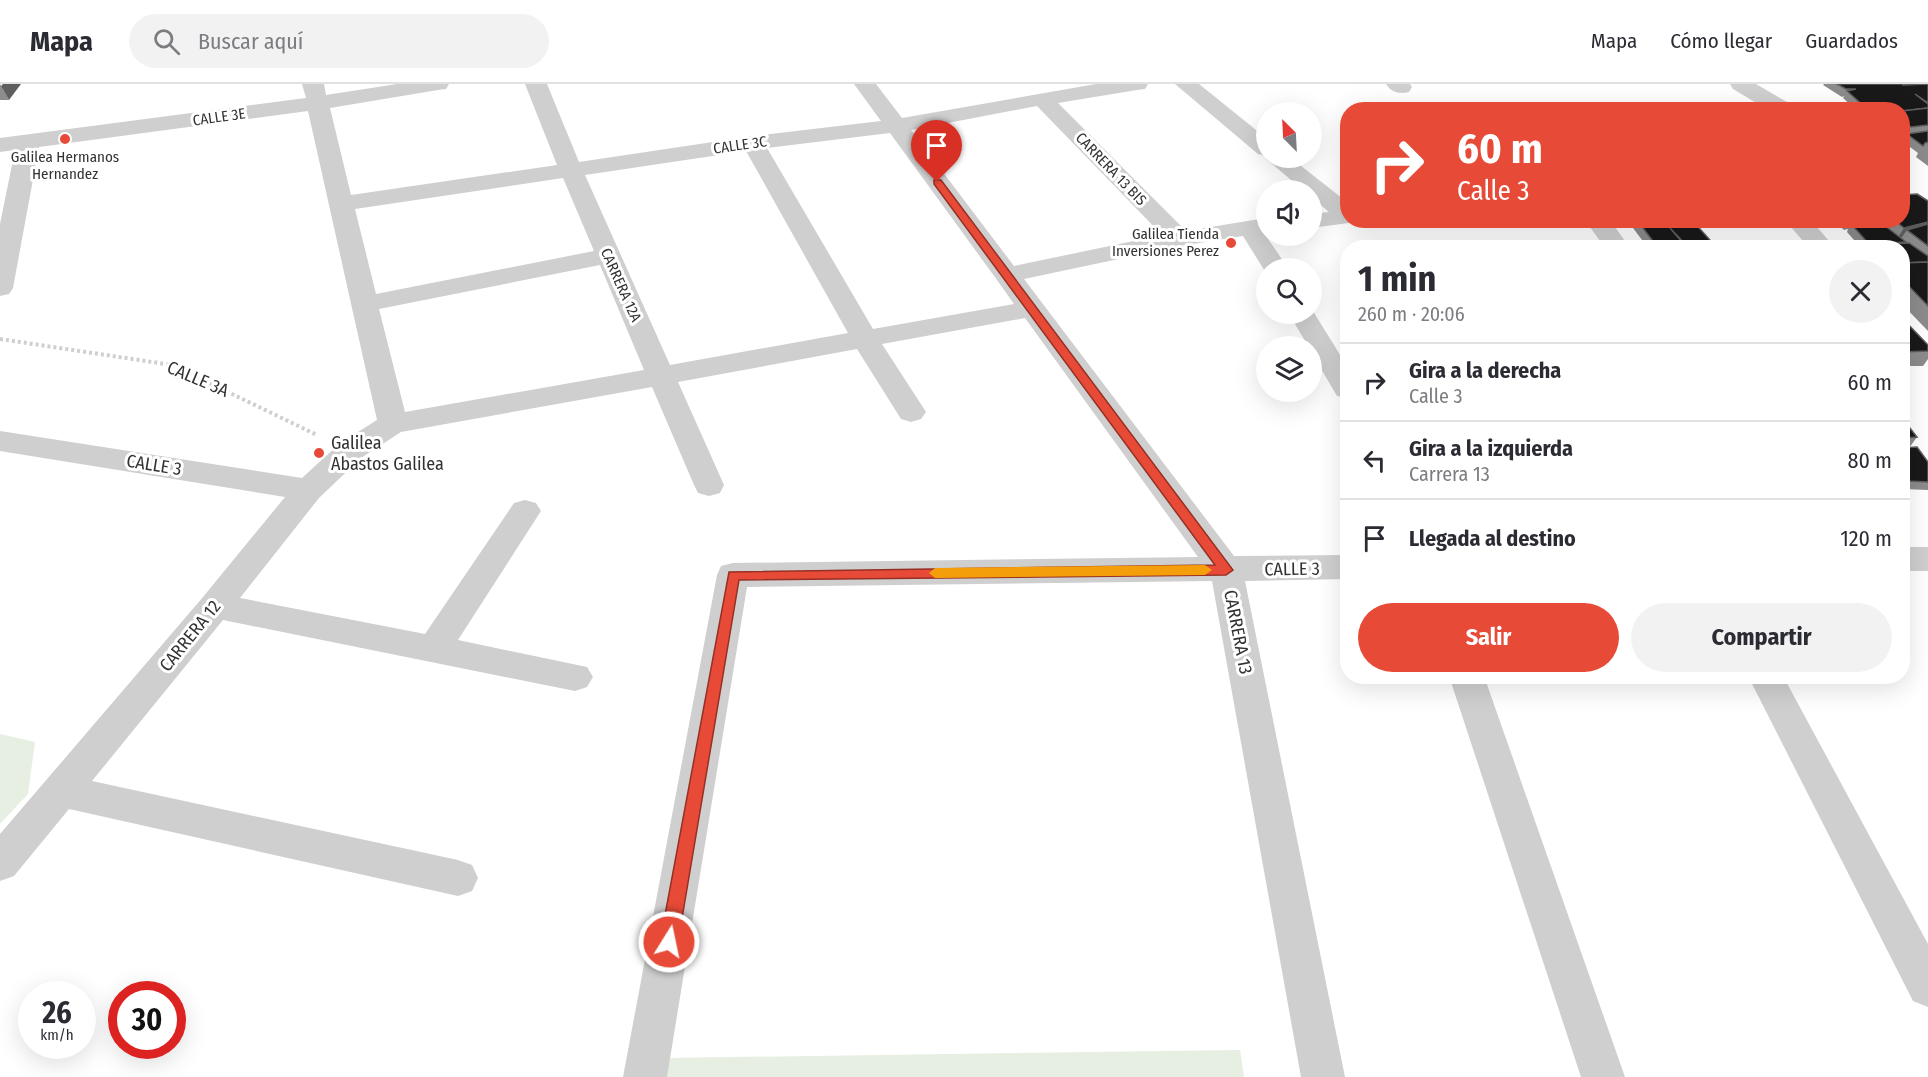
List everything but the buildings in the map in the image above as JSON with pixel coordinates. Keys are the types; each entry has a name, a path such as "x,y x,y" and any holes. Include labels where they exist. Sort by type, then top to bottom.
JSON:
{"street":[{"name":"CALLE 3E","path":"0,145 28,143 316,94 438,84"},
{"name":"CARRERA 12A","path":"536,84 608,256 709,485"},
{"name":"CARRERA 13","path":"865,84 1226,570 1323,1077"},
{"name":"CALLE 3C","path":"342,204 753,143 896,126 1137,84"},
{"path":"1186,84 1256,140"},
{"path":"1741,84 1771,102"},
{"path":"316,94 393,424 1031,309"},
{"name":"CARRERA 13 BIS","path":"1042,99 1180,239"},
{"path":"0,288 28,143"},
{"path":"753,143 865,339 910,412"},
{"path":"1289,168 1340,209"},
{"path":"1322,218 1340,216"},
{"path":"1006,275 1180,239 1256,226"},
{"path":"1804,228 1816,240"},
{"path":"366,304 608,256"},
{"path":"1308,324 1340,377"},
{"name":"CARRERA 12","path":"0,863 215,606 308,489 350,451 393,424"},
{"name":"CALLE 3","path":"0,441 308,489"},
{"path":"434,649 525,511"},
{"path":"1910,559 1928,559"},
{"name":"CALLE 3","path":"645,1077 733,575 1340,567"},
{"path":"215,606 575,677"},
{"path":"1469,684 1603,1077"},
{"path":"1769,684 1928,986"},
{"path":"63,790 458,878"}],"path":[{"name":"CALLE 3A","path":"0,339 172,365 350,451"}],"shaded area":[{"path":"0,734 35,742 28,794 0,824"},
{"path":"1240,1050 1244,1077 662,1077 665,1058"}],"slow traffic":[{"path":"935,573 1205,570"}],"place":[{"name":"Galilea Hermanos Hernandez","path":"65,139"},
{"name":"Galilea Tienda Inversiones Perez","path":"1231,243"},
{"name":"Galilea Abastos Galilea","path":"319,453"}],"route":[{"path":"669,942 733,575 1226,570 937,182"}]}
